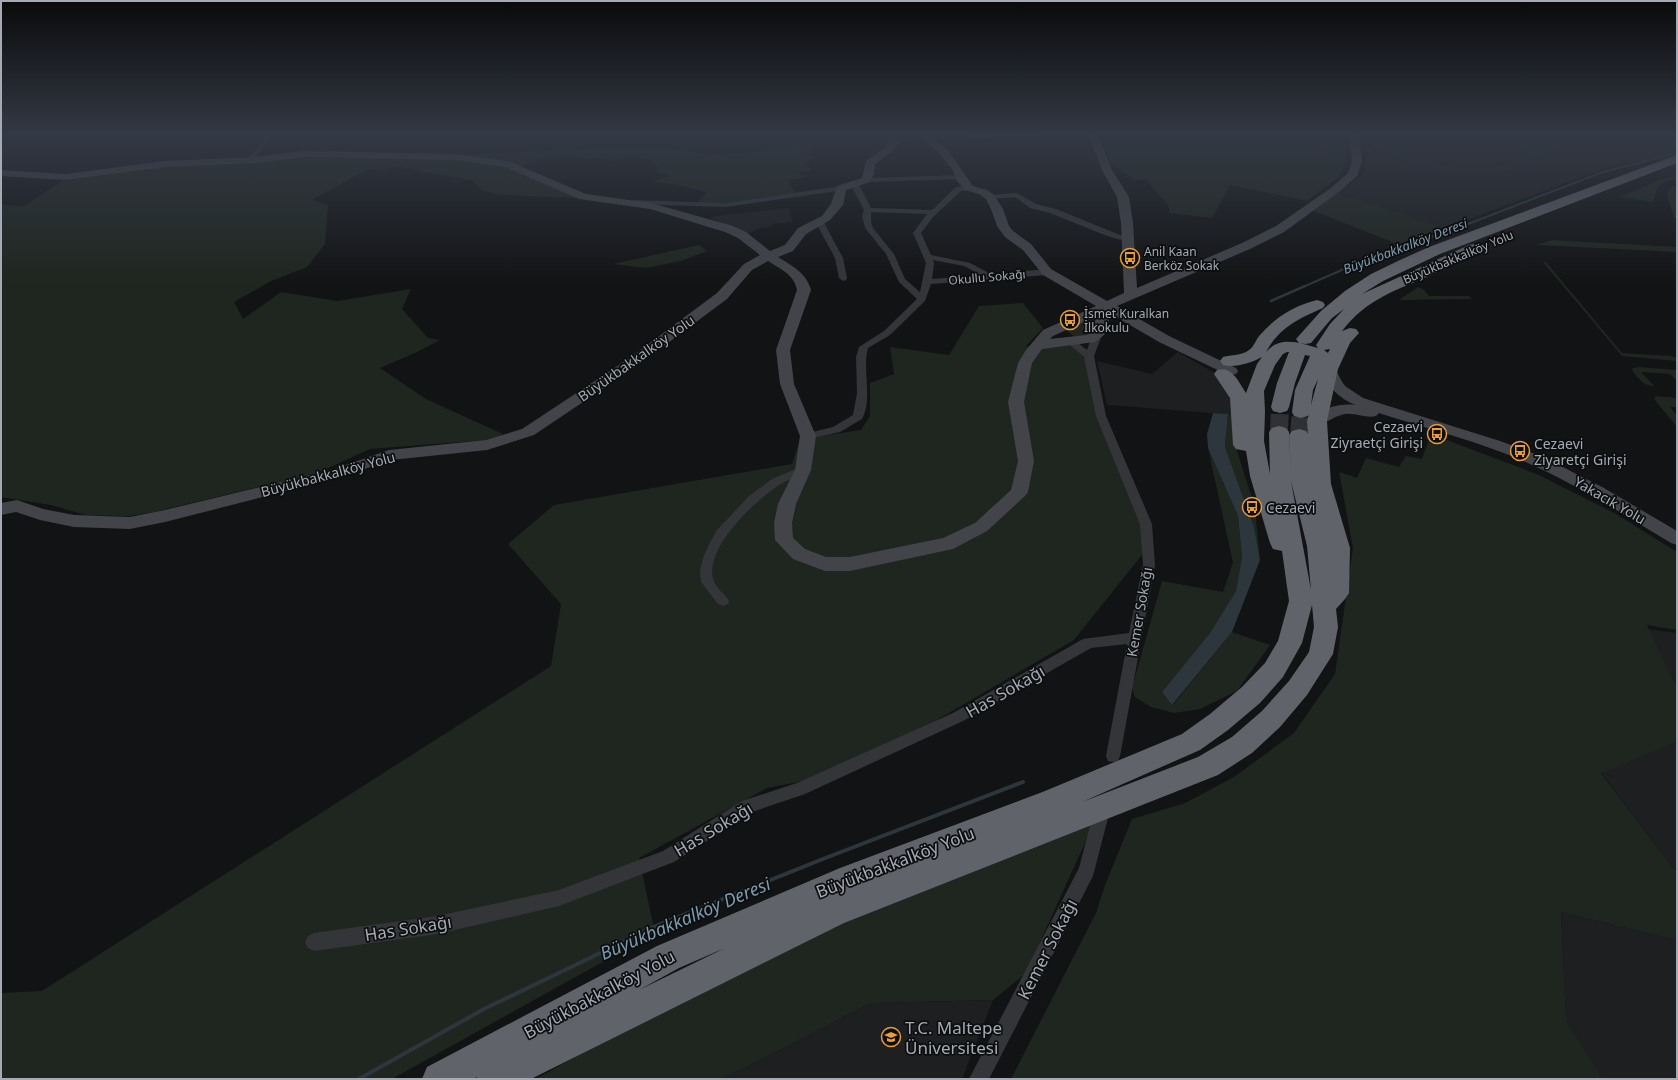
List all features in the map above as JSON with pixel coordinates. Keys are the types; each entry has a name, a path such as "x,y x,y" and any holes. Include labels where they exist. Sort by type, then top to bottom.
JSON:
{"highway":[{"name":"Büyükbakkalköy Yolu","path":"1280,407 1286,383 1301,346 1329,312 1357,290 1399,266 1434,249 1523,218 1611,184"},
{"name":"Büyükbakkalköy Yolu","path":"1324,358 1331,333 1346,315 1362,302 1383,289 1419,275 1478,246 1637,184"},
{"path":"1228,368 1257,353 1263,342 1279,324 1287,318 1317,305 1353,281 1399,266"},
{"path":"1228,368 1249,383 1263,420 1273,427 1289,432 1304,431 1311,428 1309,416 1324,358 1370,312 1419,275"},
{"path":"1312,604 1260,476 1254,442 1256,401 1266,364 1317,305"},
{"path":"1277,350 1285,346 1315,352 1324,358"},
{"path":"1228,368 1266,364"},
{"path":"1228,368 1226,380 1237,392 1239,398 1244,453 1250,466 1260,476"},
{"path":"1309,416 1321,484 1339,548 1337,593 1312,604"},
{"path":"1289,434 1318,546 1312,604"},
{"name":"Büyükbakkalköy Yolu","path":"439,1079 668,956 852,878 1054,801 1191,742 1219,722 1251,695 1274,670 1290,643 1297,621 1312,604 1326,627 1321,654 1298,688 1271,719 1242,744 1208,766 835,911 494,1079"}],"main road":[{"path":"555,184 582,197 651,206 729,229 742,235 768,256 794,272 802,281 804,290 782,350 787,384 808,436 803,470 787,504 782,523 784,540 799,554 825,564 850,564 947,544 981,527 1019,492 1026,461 1016,402 1025,363 1031,353 1048,333 1054,329 1271,234 1342,184"},
{"path":"966,184 969,188 983,192 990,197 997,209 1002,226 1008,234 1027,247 1047,272 1164,339 1228,368"},
{"path":"1116,184 1123,197 1127,223 1126,239 1131,295"},
{"path":"841,188 855,185"},
{"name":"Büyükbakkalköy Yolu","path":"1,509 17,506 40,514 74,521 130,523 165,516 338,473 388,455 487,445 528,432 636,360 722,296 748,267 768,256 789,248 802,231 826,218 837,205 841,188"},
{"path":"1039,345 1090,339 1097,335 1107,307"},
{"path":"1054,329 1070,341"},
{"name":"Yakacık Yolu","path":"1324,358 1331,378 1338,388 1358,401 1501,447 1542,463 1589,486 1677,539"},
{"name":"Yakacık Yolu","path":"1309,416 1338,409 1355,409 1383,415 1436,430 1504,452 1540,468 1599,499 1677,547"}],"street":[{"path":"855,185 868,210 866,214 872,234 890,254 902,281 922,299"},
{"path":"621,202 726,205 841,188"},
{"path":"808,436 836,430 858,417 862,393 861,357 864,347 886,333 922,299 928,282 930,263 917,233 920,225 959,189 969,188"},
{"path":"990,197 1017,196 1033,206 1053,211 1126,239"},
{"path":"868,210 935,212"},
{"path":"819,221 839,258 843,278"},
{"path":"928,257 953,260 969,264 980,269 988,276"},
{"name":"Okullu Sokağı","path":"928,282 1047,272"},
{"path":"1070,341 1089,356 1097,335"},
{"name":"Kemer Sokağı","path":"1089,356 1101,416 1146,524 1149,565 1113,756"},
{"path":"723,601 707,582 706,570 710,555 720,534 753,499 776,482 803,470"},
{"name":"Has Sokağı","path":"314,942 437,925 559,898 668,856 748,806 800,790 958,717 1088,643 1135,638"},
{"name":"Kemer Sokağı","path":"980,1079 1087,870 1101,814"}],"shaded area":[{"path":"57,184 340,184 312,200 328,205 325,244 307,267 271,281 234,302 243,319 281,292 337,301 411,289 402,309 428,338 440,340 415,353 380,368 426,399 503,434 499,437 486,440 370,449 317,473 154,512 129,516 86,515 51,505 1,497 1,205 24,206"},
{"path":"476,184 551,184 576,198 501,195 483,191"},
{"path":"676,184 790,184 795,193 727,203 697,203 706,192"},
{"path":"1150,184 1329,184 1307,201 1230,185 1212,218 1169,213 1169,207"},
{"path":"1349,184 1562,184 1445,228 1338,193"},
{"path":"1650,184 1661,184 1656,192 1653,202 1620,197"},
{"path":"1672,186 1677,186 1677,189 1673,189 1677,191 1677,220 1674,217 1667,195"},
{"path":"1338,193 1445,228 1400,245 1311,210"},
{"path":"789,208 793,222 772,224 772,227 760,228 748,234 710,218 717,216"},
{"path":"1552,240 1677,247 1677,252 1537,245"},
{"path":"699,245 707,251 681,261 646,268 613,264"},
{"path":"1543,262 1546,262 1622,353 1671,356 1677,358 1677,361 1622,356"},
{"path":"1418,287 1423,289 1429,296 1469,296 1472,299 1399,300"},
{"path":"1023,303 1043,328 1026,346 1038,351 1051,344 1073,343 1087,362 1098,410 1142,511 1145,551 1074,640 935,721 813,779 767,788 639,858 655,933 392,1079 1,1079 1,993 42,991 551,666 561,604 508,544 554,505 792,464 800,439 861,430 870,416 870,383 894,374 890,347 949,355 979,306"},
{"path":"1100,313 1088,334 1084,337 1079,338 1073,336 1066,330 1067,326"},
{"path":"1178,352 1222,377 1237,415 1107,405 1097,361 1152,374"},
{"path":"1639,367 1677,370 1677,381 1670,374 1641,372 1654,386 1647,385 1636,376 1632,370 1633,368"},
{"path":"1656,396 1677,398 1677,407 1670,407 1677,416 1677,427 1654,399"},
{"path":"1213,413 1228,414 1225,447 1254,527 1260,560 1232,632 1172,705 1162,692 1210,633 1236,591 1242,557 1238,516 1208,448 1207,434"},
{"path":"1228,414 1237,415 1237,451 1255,508 1260,562 1254,527 1225,447"},
{"path":"1431,434 1539,475 1616,514 1677,552 1677,630 1647,625 1677,688 1677,742 1601,773 1677,873 1677,940 1561,912 1566,1020 1603,1079 1011,1079 1096,913 1105,885 1132,819 1185,803 1234,777 1294,733 1335,674 1353,548 1339,472 1357,478 1366,458 1399,467 1406,456 1422,459"},
{"path":"1208,448 1238,516 1242,557 1236,591 1210,633 1162,692 1173,705 1232,632 1270,645 1237,691 1200,709 1174,713 1151,707 1135,697 1132,688 1162,581 1223,592 1233,563"},
{"path":"1648,629 1677,633 1677,688"},
{"path":"1677,742 1677,873 1601,772"},
{"path":"1094,823 1026,973 993,1000 871,1003 736,1072 719,1079 536,1079 689,993 812,933"},
{"path":"1561,912 1677,940 1677,1079 1603,1079 1566,1020"},
{"name":"T.C. Maltepe Üniversitesi","path":"993,1000 962,1079 719,1079 736,1072 871,1003"}],"waterway":[{"name":"Büyükbakkalköy Deresi","path":"1303,287 1360,262 1468,224 1571,184"},
{"name":"Büyükbakkalköy Deresi","path":"1271,301 1305,286"},
{"name":"Büyükbakkalköy Deresi","path":"359,1079 484,1009 658,925 828,857 1023,782"}],"tunnel":[{"path":"1279,432 1280,407"},
{"path":"1299,435 1301,412"}],"place":[{"name":"Anil Kaan Berköz Sokak","path":"1130,258"},
{"name":"İsmet Kuralkan İlkokulu","path":"1070,320"},
{"name":"Cezaevi Ziyraetçi Girişi","path":"1437,434"},
{"name":"Cezaevi Ziyaretçi Girişi","path":"1520,451"},
{"name":"Cezaevi","path":"1252,507"},
{"name":"T.C. Maltepe Üniversitesi","path":"891,1037"}]}
